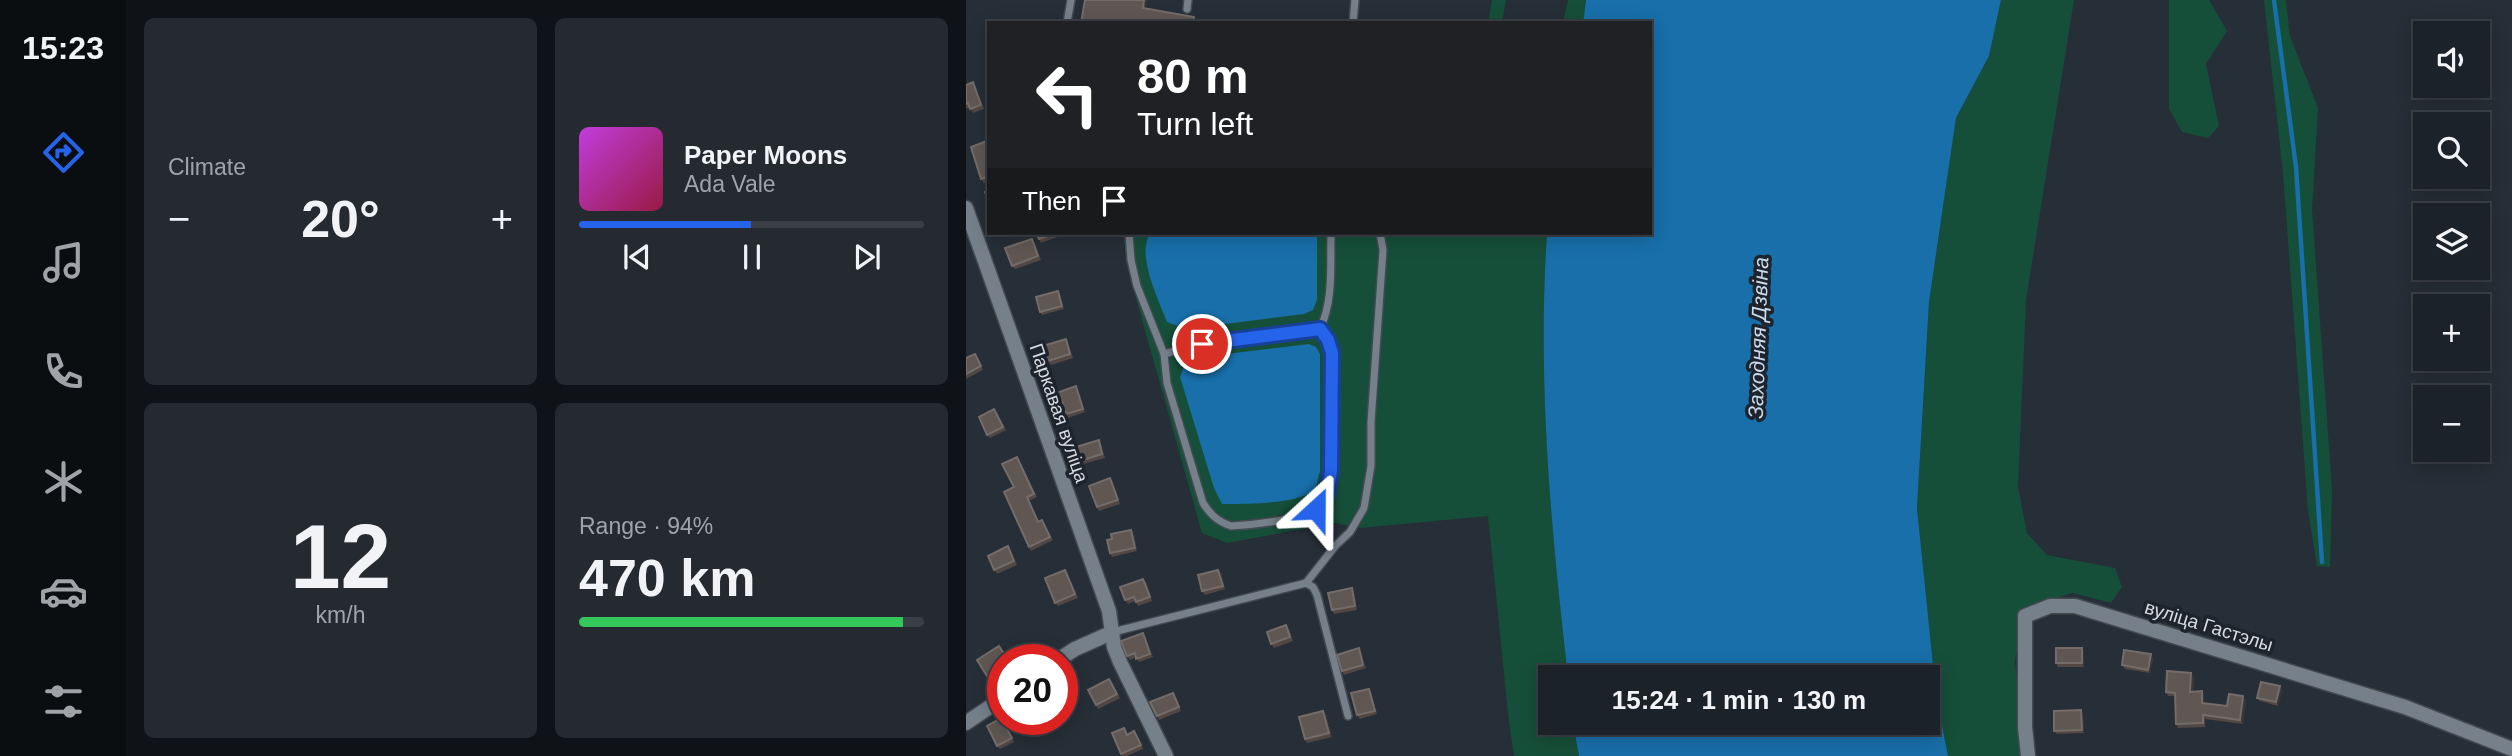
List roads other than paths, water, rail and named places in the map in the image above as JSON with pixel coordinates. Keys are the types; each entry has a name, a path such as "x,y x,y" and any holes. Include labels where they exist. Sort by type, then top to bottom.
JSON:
{"street":[{"name":"Паркавая вуліца","path":"966,208 1104,598 1114,646 1166,756"},
{"name":"вуліца Гастэлы","path":"2028,756 2025,727 2025,616 2050,606 2075,606 2405,707 2512,749"},
{"path":"1078,648 1113,632"},
{"path":"966,723 987,709"}],"lane":[{"path":"1067,21 1071,0"},
{"path":"1187,9 1188,0"},
{"path":"1353,21 1355,0"},
{"path":"1129,235 1130,260 1137,286 1164,354 1167,383 1203,503 1210,514 1220,522 1231,526 1244,526 1307,514 1322,504 1327,495 1331,471 1332,353 1328,340 1320,329"},
{"path":"1320,329 1326,317 1330,297 1331,235"},
{"path":"1113,632 1306,583 1336,545 1350,532 1364,508 1371,466 1371,422 1383,250 1380,235"},
{"path":"1164,354 1202,344 1320,329"},
{"path":"1306,583 1313,587 1317,595 1348,716"}],"water":[{"name":"Заходняя Дзвіна","path":"1586,0 2001,0 1989,56 1956,118 1929,302 1917,508 1933,665 1567,665 1547,455 1544,344 1547,235 1652,235 1652,21 1583,21"},
{"path":"1150,235 1317,235 1317,300 1313,310 1304,314 1186,329 1167,322 1150,278 1146,243"},
{"path":"1309,344 1316,347 1320,354 1320,472 1315,488 1308,494 1285,501 1222,504 1214,488 1180,377 1184,366 1209,356"},
{"path":"1940,715 1948,756 1579,756 1575,735 1940,735"}],"waterway":[{"path":"2274,0 2296,167 2322,562"}]}
